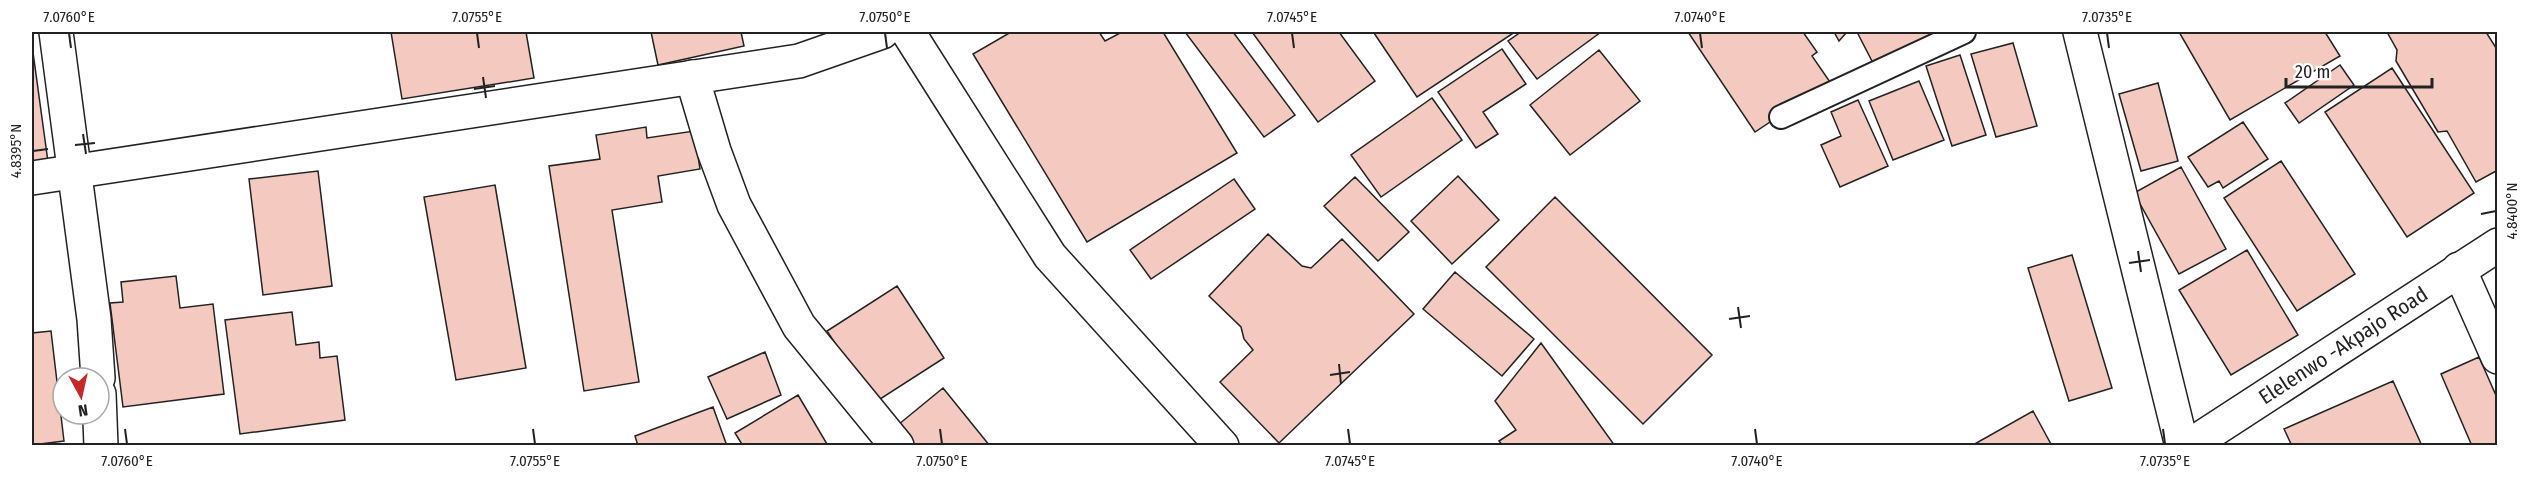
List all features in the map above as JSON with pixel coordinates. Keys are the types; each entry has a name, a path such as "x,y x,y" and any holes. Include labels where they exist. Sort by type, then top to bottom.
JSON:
{"street":[{"path":"56,32 94,319 97,366"},
{"path":"32,178 799,61 882,32"},
{"path":"908,32 1050,256 1222,446"},
{"path":"2080,32 2182,446"},
{"path":"692,76 714,151 734,205 799,326 897,446"},
{"name":"Elelenwo -Akpajo Road","path":"2189,446 2498,245"},
{"path":"2459,269 2498,357"},
{"path":"100,426 101,446"}],"lane":[{"path":"1781,117 1964,32"}],"building":[{"path":"391,32 526,32 534,78 402,99"},
{"path":"651,32 741,32 744,46 658,65"},
{"path":"1011,32 1099,32 1105,41 1122,32 1163,32 1237,153 1087,242 973,54"},
{"path":"1185,32 1233,32 1295,115 1264,137"},
{"path":"1252,32 1339,32 1375,81 1318,122"},
{"path":"1375,32 1515,32 1417,97"},
{"path":"1521,32 1601,32 1537,79 1508,41"},
{"path":"1688,32 1803,32 1817,52 1812,56 1830,82 1755,132"},
{"path":"1834,32 1847,32 1839,41"},
{"path":"1857,32 1937,32 1873,63"},
{"path":"2179,32 2325,32 2340,56 2230,120"},
{"path":"2387,32 2486,32 2498,51 2498,170 2476,182 2447,131 2438,132 2396,61 2397,50"},
{"path":"2013,43 2037,126 1996,137 1971,54"},
{"path":"32,45 48,162 32,165"},
{"path":"1502,49 1526,84 1483,112 1498,134 1476,148 1438,92"},
{"path":"1599,50 1640,101 1570,155 1530,105"},
{"path":"1960,55 1986,135 1952,146 1926,66"},
{"path":"2340,65 2354,85 2299,123 2285,103"},
{"path":"2392,68 2474,193 2407,237 2325,112"},
{"path":"1919,81 1944,140 1893,160 1869,101"},
{"path":"2158,83 2178,161 2141,171 2119,94"},
{"path":"1432,98 1462,140 1381,197 1351,155"},
{"path":"1858,100 1888,166 1840,187 1821,145 1841,136 1831,112"},
{"path":"2243,122 2268,159 2223,188 2219,181 2208,187 2188,157"},
{"path":"646,127 647,138 694,131 700,169 658,176 662,202 612,210 639,382 584,391 549,166 600,159 596,135"},
{"path":"2281,161 2355,274 2297,311 2224,198"},
{"path":"2181,167 2226,249 2179,274 2134,193"},
{"path":"318,171 332,286 263,295 249,179"},
{"path":"1458,176 1499,220 1452,264 1411,221"},
{"path":"1355,177 1409,232 1378,261 1324,206"},
{"path":"1234,179 1255,209 1151,279 1130,250"},
{"path":"495,185 526,368 456,380 424,197"},
{"path":"1555,197 1712,355 1643,424 1486,267"},
{"path":"1268,234 1302,266 1311,268 1342,239 1414,314 1279,443 1220,382 1253,350 1244,339 1241,327 1209,296"},
{"path":"2247,250 2298,335 2231,375 2179,290"},
{"path":"2072,255 2112,388 2069,401 2028,268"},
{"path":"1455,272 1534,339 1502,376 1423,309"},
{"path":"176,276 180,308 213,304 224,394 123,407 110,303 123,302 121,282"},
{"path":"897,286 944,358 874,403 827,331"},
{"path":"292,312 296,345 319,342 320,358 337,356 345,420 240,434 225,320"},
{"path":"51,331 55,366 51,366 51,426 62,426 64,441 32,445 32,333"},
{"path":"1541,343 1615,446 1503,446 1499,441 1516,430 1495,401"},
{"path":"765,352 781,395 727,419 708,377"},
{"path":"2479,357 2498,400 2498,446 2472,446 2441,374"},
{"path":"2393,381 2422,446 2292,446 2284,429"},
{"path":"943,388 990,446 906,446 893,429"},
{"path":"798,395 827,444 824,446 743,446 735,433"},
{"path":"713,407 727,446 638,446 635,436"},
{"path":"2033,411 2052,446 1971,446"}]}
